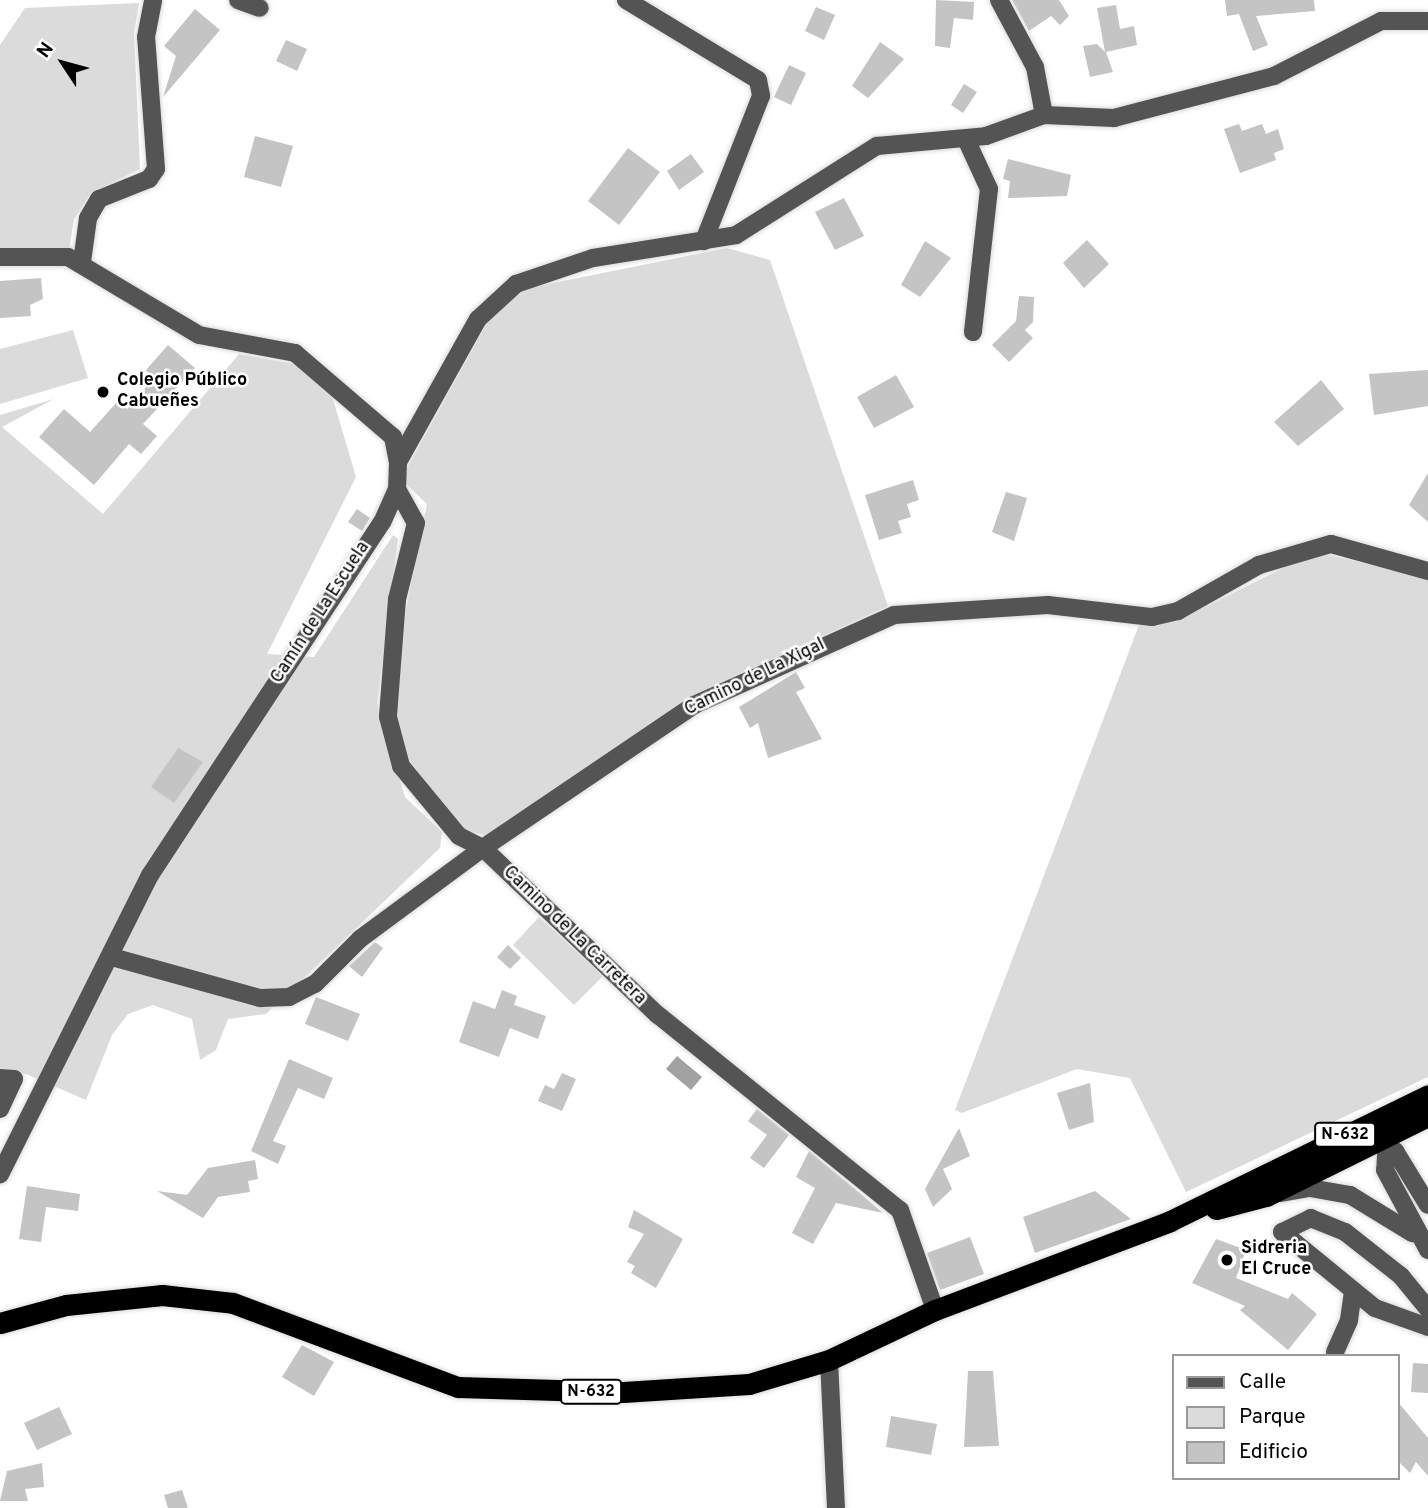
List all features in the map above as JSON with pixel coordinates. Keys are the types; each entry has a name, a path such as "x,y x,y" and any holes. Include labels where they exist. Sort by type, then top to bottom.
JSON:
{"highway":[{"name":"N-632","path":"4,1316 66,1305 162,1295 233,1303 418,1376 499,1391 748,1384 829,1360 935,1310 1265,1186 1428,1095"},
{"path":"1265,1186 1384,1141 1428,1116"}],"street":[{"path":"82,262 88,218 99,199 149,179 159,158 146,37 153,0"},
{"path":"238,0 260,8"},
{"path":"626,0 758,80 761,96 704,241"},
{"path":"999,0 1035,67 1044,115"},
{"path":"398,462 494,299 516,284 593,258 736,235 877,146 902,139 966,139 1044,115 1114,118 1240,88 1381,21 1428,20"},
{"path":"966,139 989,189 973,332"},
{"path":"0,257 40,252 82,262 170,323 199,335 295,353 318,367 393,437 398,462 397,489"},
{"name":"Camino de La Carretera","path":"397,489 416,523 394,628 388,717 393,747 421,795 459,835 482,848 658,1015 900,1210 935,1310"},
{"name":"Camín de La Escuela","path":"0,1174 112,957 150,875 397,489"},
{"name":"Camino de La Xigal","path":"112,957 260,998 289,997 316,984 360,939 482,848 694,705 894,615 1048,605 1152,617 1178,611 1259,565 1331,544 1428,571"},
{"path":"0,1078 14,1079 0,1109"},
{"path":"1426,1246 1395,1197 1384,1141 1398,1120 1428,1102"},
{"path":"1384,1141 1414,1175 1428,1205"},
{"path":"1265,1186 1310,1188 1350,1195 1426,1246"},
{"path":"1428,1309 1401,1276 1345,1232 1311,1218 1282,1232 1375,1308 1428,1327"},
{"path":"1335,1352 1349,1320 1353,1290"},
{"path":"829,1360 836,1508"}],"green space":[{"path":"139,3 134,33 140,169 91,193 74,219 68,257 0,257 0,45 25,8"},
{"path":"727,248 770,260 888,606 709,688 486,835 461,830 397,744 399,646 427,504 406,484 406,470 492,314 528,288"},
{"path":"73,330 88,378 0,404 0,349"},
{"path":"239,354 293,364 332,396 356,477 267,654 314,657 393,535 398,539 377,703 405,797 442,832 440,848 266,1014 228,1019 216,1050 200,1060 192,1019 153,1005 128,1014 112,1035 86,1100 26,1074 0,1071 0,415 54,399 2,427 103,514"},
{"path":"1328,555 1428,578 1428,1077 1186,1192 1130,1078 1077,1069 962,1113 955,1110 1139,625 1175,622 1293,563"},
{"path":"539,917 603,976 574,1005 513,945"}],"shaded area":[{"path":"677,1056 702,1077 691,1090 666,1069"}],"building":[{"path":"936,0 974,2 973,20 954,18 950,48 935,46"},
{"path":"1012,0 1059,0 1069,16 1060,25 1051,16 1029,31"},
{"path":"1225,0 1314,0 1315,11 1256,16 1268,45 1253,51 1239,14 1227,16"},
{"path":"1116,5 1120,29 1134,26 1137,45 1106,52 1113,72 1090,77 1083,46 1097,44 1105,52 1097,8"},
{"path":"816,7 835,15 824,40 805,31"},
{"path":"195,9 220,30 163,97 176,56 164,46"},
{"path":"286,40 307,49 297,71 276,61"},
{"path":"880,42 904,59 868,98 852,86"},
{"path":"789,65 806,73 791,105 774,97"},
{"path":"964,84 977,92 963,113 951,105"},
{"path":"1239,124 1242,131 1262,124 1266,134 1278,129 1284,149 1274,153 1276,160 1240,173 1224,129"},
{"path":"255,136 293,146 281,187 244,177"},
{"path":"628,148 660,172 619,225 588,201"},
{"path":"691,154 704,172 679,190 667,171"},
{"path":"1008,159 1071,175 1067,196 1008,198 1010,181 1003,179"},
{"path":"844,198 864,236 835,250 815,212"},
{"path":"1087,240 1109,264 1084,288 1063,263"},
{"path":"925,241 951,258 920,297 901,285"},
{"path":"41,278 43,299 30,305 31,316 0,318 0,281"},
{"path":"1019,296 1034,297 1033,322 1025,330 1033,338 1009,362 992,345 1016,321"},
{"path":"168,345 195,368 143,424 157,436 141,454 129,444 94,485 39,437 64,409 90,432 118,401 127,409 152,380 146,370"},
{"path":"1428,370 1428,406 1374,415 1369,374"},
{"path":"896,375 914,407 874,428 857,397"},
{"path":"1321,380 1344,409 1298,446 1274,422"},
{"path":"1428,473 1428,522 1409,505"},
{"path":"913,480 919,500 907,504 911,517 898,521 902,533 879,540 865,495"},
{"path":"1006,492 1027,498 1014,541 992,532"},
{"path":"357,509 370,518 362,531 348,522"},
{"path":"796,672 805,688 796,692 822,739 768,758 758,723 750,728 739,707"},
{"path":"178,748 203,762 174,803 151,787"},
{"path":"375,942 383,948 362,977 349,966"},
{"path":"508,945 521,958 510,969 497,957"},
{"path":"502,990 517,996 514,1005 546,1016 538,1039 510,1028 499,1057 459,1042 473,1001 495,1009"},
{"path":"316,997 360,1014 348,1041 305,1024"},
{"path":"289,1059 333,1078 324,1099 298,1088 273,1141 286,1146 278,1164 251,1151"},
{"path":"562,1073 576,1079 562,1111 538,1101 545,1085 554,1089"},
{"path":"1090,1083 1094,1122 1069,1130 1057,1093"},
{"path":"757,1109 789,1135 764,1168 750,1158 767,1135 748,1121"},
{"path":"959,1128 970,1156 943,1169 952,1189 933,1207 925,1189"},
{"path":"809,1151 883,1213 836,1203 813,1244 792,1233 815,1188 796,1177"},
{"path":"255,1160 258,1179 248,1181 250,1192 218,1197 203,1218 157,1191 187,1195 208,1168"},
{"path":"27,1186 80,1194 78,1211 46,1207 41,1242 19,1239"},
{"path":"1095,1191 1131,1219 1035,1253 1023,1217"},
{"path":"634,1210 683,1239 656,1288 631,1273 635,1266 627,1262 644,1234 628,1227"},
{"path":"970,1237 984,1274 940,1290 927,1253"},
{"path":"1216,1239 1246,1250 1236,1278 1288,1299 1292,1293 1317,1314 1288,1350 1240,1310 1245,1306 1192,1283"},
{"path":"302,1345 334,1362 314,1396 282,1377"},
{"path":"1413,1363 1428,1364 1428,1393 1411,1392"},
{"path":"968,1371 993,1371 999,1446 964,1447"},
{"path":"1400,1404 1428,1438 1428,1476 1416,1462 1410,1473 1400,1463"},
{"path":"59,1407 72,1434 37,1450 24,1423"},
{"path":"891,1416 937,1424 931,1455 886,1447"},
{"path":"42,1463 44,1487 25,1489 28,1501 0,1501 7,1471"},
{"path":"182,1490 188,1508 168,1508 164,1495"}],"place":[{"name":"Colegio Público Cabueñes","path":"103,392"},
{"name":"Sidreria El Cruce","path":"1227,1260"}]}
